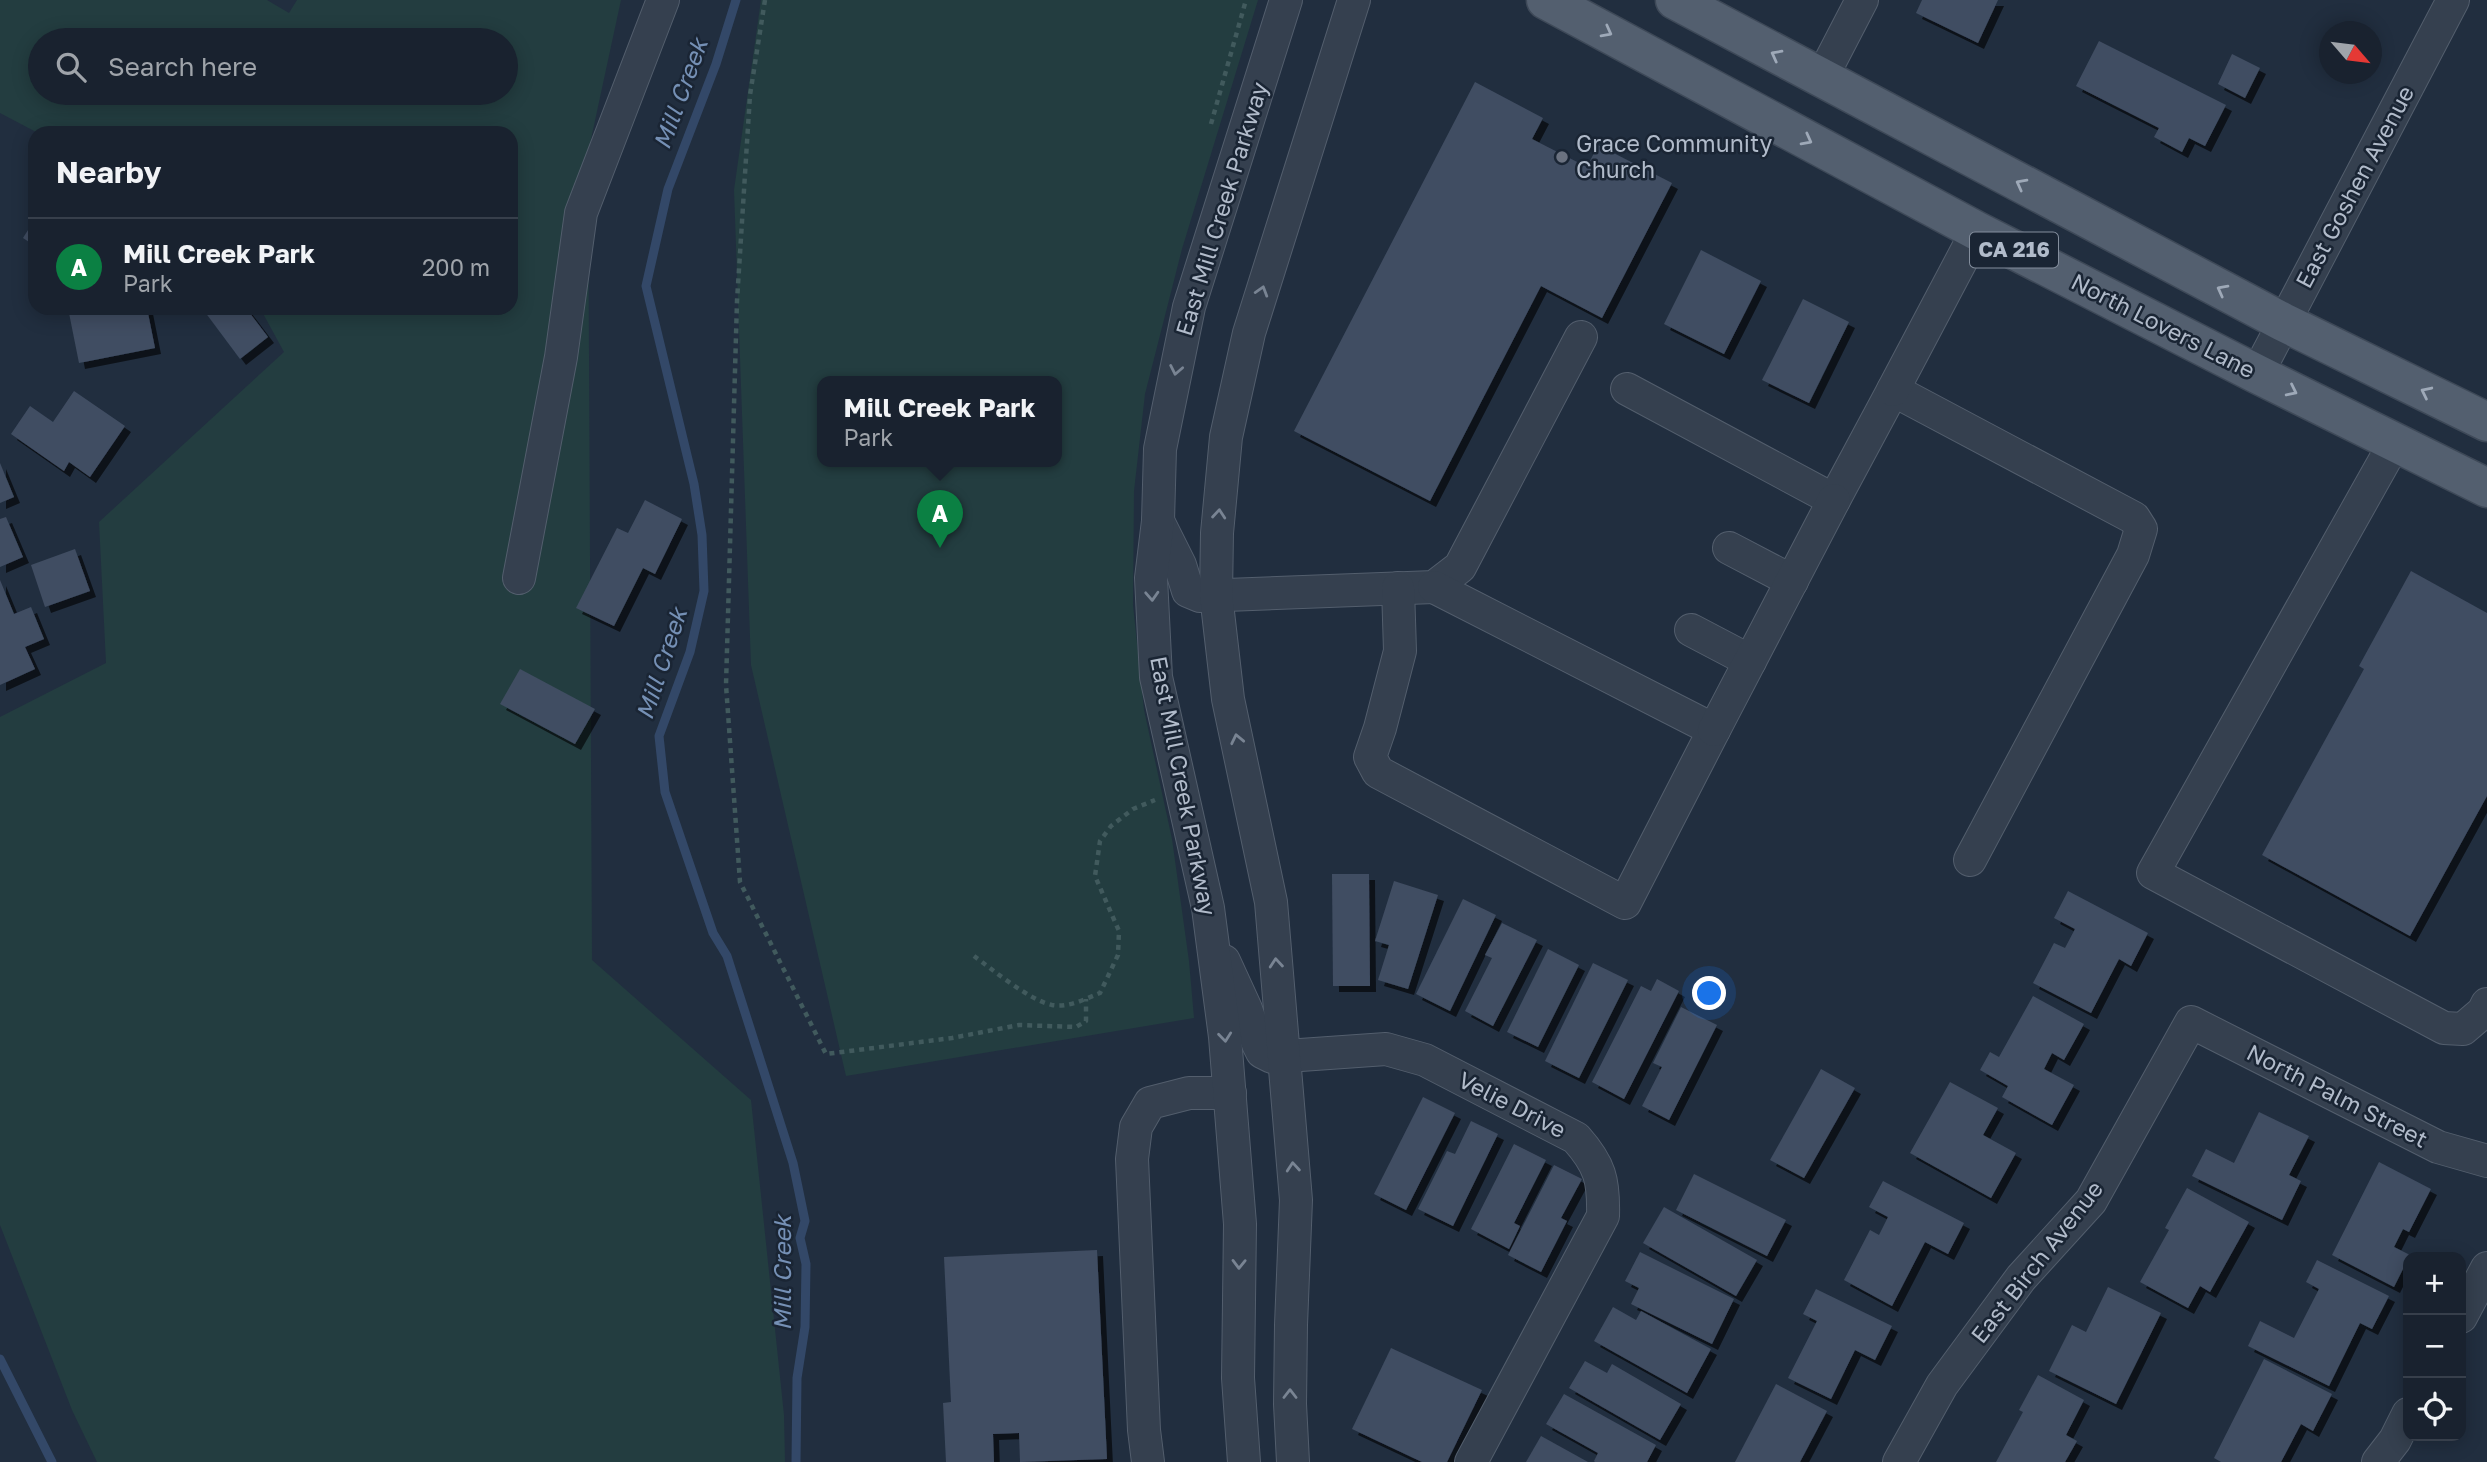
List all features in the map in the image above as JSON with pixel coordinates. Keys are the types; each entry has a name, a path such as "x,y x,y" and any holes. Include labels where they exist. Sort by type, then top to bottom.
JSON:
{"main road":[{"name":"North Lovers Lane","path":"1546,0 1977,231 2487,488"},
{"name":"CA 216","path":"1675,0 2283,322 2487,422"}],"street":[{"path":"519,579 561,357 580,213 663,0"},
{"name":"East Mill Creek Parkway","path":"1244,1462 1238,1378 1240,1224 1225,1037 1208,908 1156,677 1151,578 1158,521 1160,449 1188,307 1286,0"},
{"path":"1293,1462 1290,1404 1296,1200 1271,902 1228,699 1216,595 1217,533 1226,437 1249,333 1354,0"},
{"path":"1821,79 1862,0"},
{"name":"East Goshen Avenue","path":"2257,374 2453,0"},
{"path":"1398,589 1400,651 1370,757 1378,772 1625,904 1977,231"},
{"path":"1434,587 1460,567 1581,337"},
{"path":"1627,389 1834,500"},
{"path":"1893,390 2134,518 2141,529 2133,555 1970,860"},
{"path":"2395,442 2153,873 2444,1028 2463,1029 2483,1012 2487,1004"},
{"path":"1158,521 1180,565 1188,591 1200,596 1434,587 1714,730"},
{"path":"1729,548 1792,581"},
{"path":"1691,630 1750,661"},
{"path":"1211,933 1246,1009 1262,1052 1272,1057 1283,1056"},
{"name":"North Palm Street","path":"2191,1022 2438,1147 2487,1161"},
{"name":"East Birch Avenue","path":"1899,1462 1942,1385 2021,1278 2091,1201 2191,1022"},
{"name":"Velie Drive","path":"1283,1056 1386,1049 1425,1060 1576,1138 1592,1157 1604,1188 1603,1216 1471,1462"},
{"path":"1148,1462 1144,1430 1132,1159 1136,1127 1150,1103 1189,1093 1230,1093"},
{"path":"2462,1315 2487,1269"},
{"path":"2378,1462 2395,1440 2403,1424"}],"path":[{"path":"765,0 750,95 737,301 726,685 740,882 826,1054 952,1038 1019,1025 1076,1027 1086,1021 1086,999"},
{"path":"974,956 1017,988 1053,1005 1079,1002 1100,993 1118,955 1119,931 1095,876 1100,841 1111,826 1133,809 1181,788"}],"green space":[{"path":"0,0 267,0 289,13 297,0 621,0 588,153 592,960 751,1100 784,1415 785,1462 97,1462 72,1410 0,1225 0,717 106,663 99,522 284,352 264,315 518,315 518,126 28,128 0,113"},
{"path":"761,0 1258,0 1182,249 1145,394 1134,491 1133,605 1144,710 1172,839 1194,1018 846,1076 751,665 734,190"}],"building":[{"path":"1922,0 1998,0 1978,43 1916,13"},
{"path":"2099,41 2226,105 2205,146 2189,138 2182,152 2154,137 2159,128 2076,86"},
{"path":"2232,54 2260,68 2245,98 2218,84"},
{"path":"1475,82 1543,118 1532,139 1587,167 1598,145 1672,183 1602,318 1541,286 1430,501 1294,431"},
{"path":"1701,250 1761,281 1724,354 1664,324"},
{"path":"1803,299 1849,322 1809,403 1762,380"},
{"path":"69,315 148,315 155,348 79,363"},
{"path":"207,315 251,315 268,337 240,359"},
{"path":"74,391 125,426 90,477 69,462 64,471 11,434 30,406 53,422"},
{"path":"0,463 14,497 0,503"},
{"path":"645,500 682,519 655,574 643,568 614,626 576,608 617,528 628,533"},
{"path":"6,517 23,557 0,567 0,519"},
{"path":"75,549 90,591 45,607 31,565"},
{"path":"2411,571 2487,613 2487,796 2410,936 2262,855 2364,669 2359,666"},
{"path":"0,580 14,614 31,607 44,639 25,647 35,669 0,685"},
{"path":"520,669 595,709 575,744 500,704"},
{"path":"1332,874 1369,874 1370,986 1333,986"},
{"path":"1394,881 1438,895 1408,989 1378,980 1389,945 1375,941"},
{"path":"2068,891 2148,933 2131,966 2119,959 2091,1013 2033,983 2054,943 2065,948 2075,929 2054,918"},
{"path":"1463,899 1496,915 1450,1011 1416,994"},
{"path":"1502,923 1537,940 1493,1026 1465,1011 1492,958 1485,955"},
{"path":"1548,949 1579,965 1538,1047 1507,1032"},
{"path":"1593,963 1628,980 1579,1078 1545,1061"},
{"path":"1657,979 1679,991 1624,1099 1592,1082 1641,986 1651,991"},
{"path":"2033,996 2084,1024 2064,1060 2052,1053 2044,1069 2074,1085 2052,1125 2002,1097 2008,1086 1980,1070 1990,1052 1999,1057"},
{"path":"1681,1007 1717,1025 1669,1120 1642,1106 1662,1067 1653,1063"},
{"path":"1821,1069 1855,1088 1804,1178 1770,1160"},
{"path":"1950,1082 1998,1108 1983,1135 2016,1153 1991,1198 1910,1153"},
{"path":"1423,1097 1455,1113 1406,1210 1374,1194"},
{"path":"2259,1112 2309,1136 2289,1175 2301,1181 2282,1220 2192,1176 2206,1149 2234,1163"},
{"path":"1471,1121 1498,1134 1453,1226 1418,1209 1447,1151 1455,1154"},
{"path":"1514,1144 1546,1160 1514,1223 1520,1226 1509,1249 1471,1229"},
{"path":"2379,1162 2431,1189 2409,1232 2403,1229 2394,1247 2404,1252 2403,1269 2394,1287 2332,1255"},
{"path":"1554,1165 1582,1179 1561,1218 1567,1221 1541,1272 1508,1255"},
{"path":"1694,1174 1786,1220 1767,1256 1676,1210"},
{"path":"1883,1181 1964,1223 1948,1254 1925,1242 1892,1306 1844,1280 1870,1230 1879,1235 1888,1217 1869,1207"},
{"path":"2187,1188 2249,1222 2210,1292 2200,1286 2188,1308 2140,1282 2169,1230 2165,1228"},
{"path":"1664,1207 1757,1260 1736,1296 1643,1243"},
{"path":"1097,1250 1107,1459 1020,1462 1019,1433 993,1434 994,1462 946,1462 943,1403 951,1402 944,1257"},
{"path":"1640,1252 1734,1299 1712,1344 1631,1304 1639,1288 1625,1281"},
{"path":"2317,1260 2389,1296 2372,1329 2360,1323 2329,1386 2248,1346 2260,1321 2294,1338 2319,1289 2306,1282"},
{"path":"2108,1287 2161,1313 2116,1404 2049,1371 2072,1325 2086,1332"},
{"path":"1816,1289 1892,1326 1875,1360 1855,1350 1831,1399 1788,1378 1817,1321 1803,1314"},
{"path":"1613,1307 1636,1320 1641,1311 1711,1349 1687,1393 1594,1341"},
{"path":"1391,1348 1482,1390 1447,1462 1422,1462 1352,1429"},
{"path":"2264,1359 2332,1394 2313,1431 2301,1424 2281,1462 2221,1462 2214,1458"},
{"path":"1585,1361 1607,1373 1612,1364 1681,1404 1660,1440 1569,1388"},
{"path":"2038,1375 2084,1400 2066,1435 2077,1441 2065,1462 1996,1462 2023,1412 2019,1410"},
{"path":"1776,1384 1827,1411 1800,1462 1735,1462"},
{"path":"1564,1394 1656,1445 1647,1462 1595,1462 1598,1453 1546,1424"},
{"path":"1541,1436 1588,1462 1526,1462"}],"waterway":[{"name":"Mill Creek","path":"736,0 716,64 668,189 646,286 694,484 702,535 704,591 690,652 659,736 665,792 713,933 727,956 793,1163 805,1221 800,1238 806,1264 805,1327 797,1378 796,1462"},
{"path":"0,1359 52,1462"}],"place":[{"name":"Grace Community Church","path":"1562,157"},
{"name":"Mill Creek Park","path":"940,548"}]}
